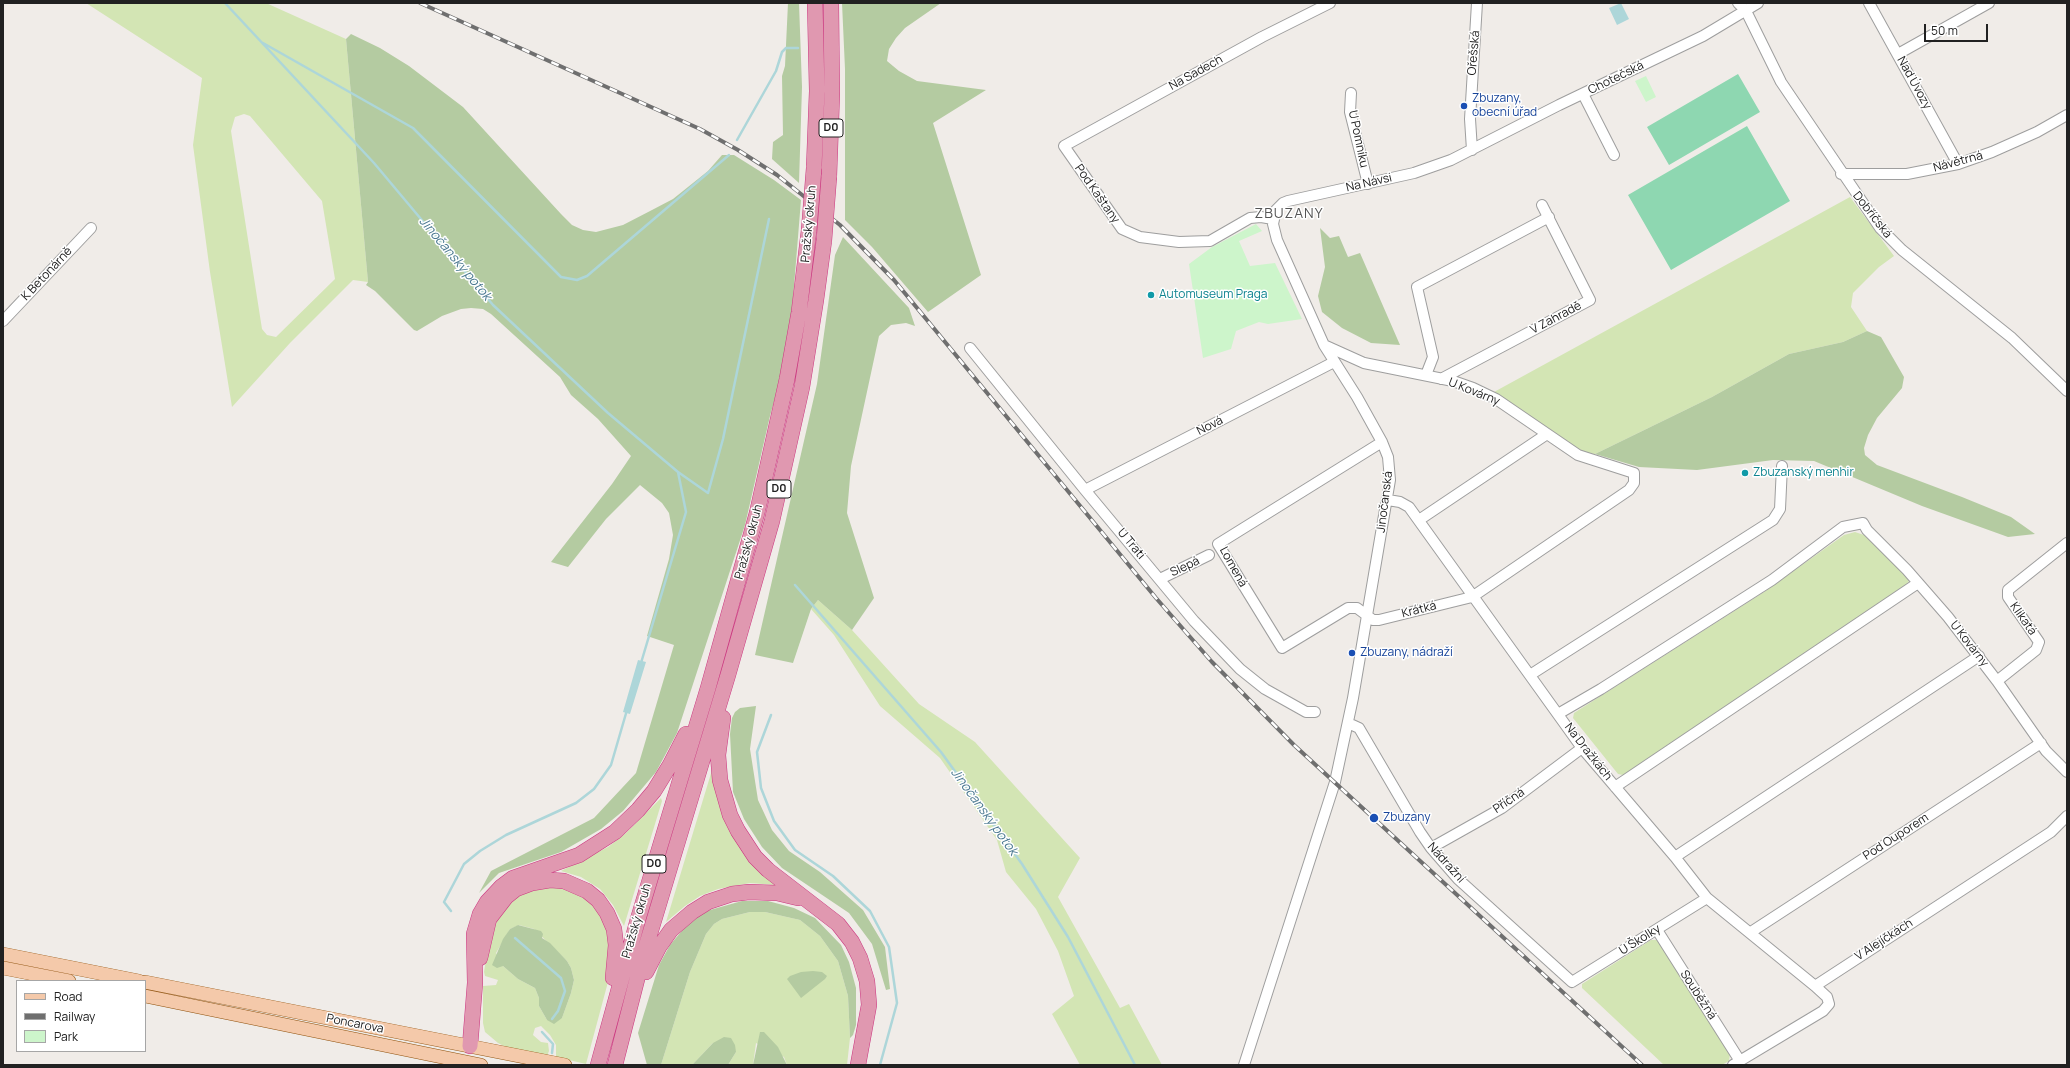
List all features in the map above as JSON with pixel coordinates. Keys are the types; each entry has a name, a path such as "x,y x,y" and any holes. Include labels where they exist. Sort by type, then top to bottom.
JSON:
{"highway":[{"name":"Pražský okruh","path":"598,1065 638,919 746,557 773,446 795,334 809,230 814,168 817,91 815,3"},
{"name":"Pražský okruh","path":"615,1065 628,1013 662,894 760,565 789,447 810,343 824,241 829,177 832,94 830,3"},
{"path":"728,675 718,755 720,780 724,798 738,831 755,857 780,881 805,900 820,908 838,924 852,942 863,965 867,981 869,1005 860,1061"},
{"path":"470,1046 475,979 475,927 480,914 491,896 513,878 558,864 590,850 607,838 638,810 654,791 670,765 708,688"},
{"path":"475,979 487,924 496,907 506,897 516,889 538,881 557,880 576,885 592,895 603,906 611,920 616,937 616,963 604,1042"},
{"path":"628,1013 662,942 676,925 697,908 720,897 743,892 777,893 805,900"}],"main road":[{"path":"64,980 7,969 9,955 134,980"},
{"name":"Poncarova","path":"146,982 565,1065"},
{"name":"Poncarova","path":"146,996 481,1065"},
{"path":"248,1017 251,1003"},
{"path":"468,1062 470,1046"}],"street":[{"name":"Na Sadech","path":"1064,146 1262,37 1330,3"},
{"name":"Ořešská","path":"1472,150 1469,123 1478,3"},
{"name":"Dobříčská","path":"1738,3 1746,11 1775,72 1841,174 1880,228 1902,250 1990,319 2067,391"},
{"name":"Chotečská","path":"1472,150 1703,36 1758,3"},
{"name":"Nad Úvozy","path":"1869,3 1958,164"},
{"path":"1898,54 1989,3"},
{"name":"U Pomníku","path":"1351,93 1350,112 1368,184"},
{"path":"1583,94 1614,156"},
{"name":"Návětrná","path":"1841,174 1907,174 1958,164 1992,152 2037,132 2067,115"},
{"name":"Pod Kaštany","path":"1064,146 1122,229 1140,237 1179,242 1210,241 1250,218 1261,217 1273,219"},
{"name":"Na Návsi","path":"1273,219 1279,206 1288,201 1368,184 1432,167 1472,150"},
{"name":"V Zahradě","path":"1441,379 1590,300 1542,205"},
{"path":"1426,375 1433,357 1417,287 1549,217"},
{"name":"Jinočanská","path":"1244,1065 1335,782 1348,723 1388,500 1390,471 1388,457 1382,442 1357,397 1324,345 1277,240 1273,219"},
{"name":"K Betonárně","path":"3,321 91,228"},
{"name":"U Kovárny","path":"1324,345 1364,363 1441,379 1453,380 1496,399 1578,454 1634,473 1634,483 1629,490 1472,597"},
{"name":"U Trati","path":"970,348 1194,621 1240,669 1265,689 1306,712 1315,712"},
{"name":"Nová","path":"1085,490 1334,362"},
{"path":"1419,520 1548,434"},
{"name":"Lomená","path":"1367,614 1358,608 1348,608 1282,648 1218,544 1382,442"},
{"path":"1530,675 1773,520 1780,509 1782,494 1782,466"},
{"name":"Na Dražkách","path":"1388,500 1400,502 1409,507 1472,597 1582,748 1675,857 1707,898 1751,932 1815,986"},
{"name":"U Kovárny","path":"1558,714 1602,689 1772,580 1843,527 1863,523 1867,530 1918,583 1979,656 2041,743 2067,772"},
{"name":"Klikatá","path":"1997,681 2036,650 2039,642 2008,598 2008,590 2067,543"},
{"name":"Slepá","path":"1160,579 1209,555"},
{"path":"1615,787 1918,583"},
{"name":"Krátká","path":"1367,614 1373,620 1379,620 1472,597"},
{"path":"1675,857 1979,656"},
{"name":"Nádražní","path":"1348,723 1360,728 1420,832 1431,848 1458,878 1572,982"},
{"name":"Pod Ouporem","path":"1751,932 2041,743"},
{"name":"Příčná","path":"1431,848 1502,808 1582,748"},
{"name":"V Alejíčkách","path":"1815,986 2051,832 2067,816"},
{"name":"U Školky","path":"1572,982 1707,898"},
{"name":"Souběžná","path":"1657,930 1737,1063"},
{"path":"1737,1063 1823,1011 1829,1004 1827,997 1815,986"}],"green space":[{"path":"86,3 266,3 346,39 368,282 353,280 290,343 232,407 210,272 193,145 202,78","holes":["244,114 250,116 322,201 335,279 276,337 267,335 262,329 231,131 235,117"]},
{"path":"788,3 799,3 802,87 799,183 772,159 773,142 783,135 782,76 785,66"},
{"path":"842,3 941,3 905,28 889,49 887,61 899,71 917,81 986,90 933,123 981,275 928,312 872,247 845,220 845,69"},
{"path":"351,34 380,48 409,66 463,107 561,214 572,225 583,230 596,232 623,225 673,199 708,171 722,155 734,155 774,180 801,200 789,348 770,416 745,525 677,733 656,772 623,811 601,829 561,852 499,873 479,893 491,871 594,818 636,773 674,645 647,636 669,559 673,535 669,513 662,503 640,485 606,519 568,567 551,562 612,484 631,456 598,419 571,395 560,377 491,314 483,309 461,309 442,316 417,331 414,330 375,291 366,285 368,282 346,39"},
{"path":"1738,74 1760,112 1669,165 1647,127"},
{"path":"1646,76 1656,97 1646,102 1635,81"},
{"path":"1747,126 1790,201 1671,270 1628,195"},
{"path":"1850,197 1894,256 1879,267 1853,293 1851,307 1867,331 1843,342 1789,354 1712,397 1595,454 1583,453 1494,392"},
{"path":"1256,224 1262,231 1239,241 1250,266 1275,263 1302,319 1268,324 1259,322 1236,331 1231,349 1203,358 1189,264 1212,247"},
{"path":"1320,228 1330,238 1339,236 1348,257 1360,253 1400,345 1371,343 1342,328 1322,312 1318,296 1325,267"},
{"path":"843,237 909,308 915,326 906,323 891,325 879,336 851,466 847,513 874,598 852,630 818,600 811,609 793,663 755,655 817,384 835,255"},
{"path":"1867,331 1881,337 1904,377 1902,388 1877,418 1868,435 1864,448 1865,455 1877,465 2011,517 2035,534 2008,537 1922,506 1814,461 1773,460 1697,470 1639,467 1595,454 1712,397 1789,354 1843,342"},
{"path":"1855,532 1864,535 1907,577 1909,581 1906,585 1649,758 1623,775 1618,774 1573,718 1574,713 1764,592 1844,535"},
{"path":"818,600 852,630 919,704 975,742 1080,858 1058,897 1120,1008 1129,1004 1162,1065 1080,1065 1052,1014 1074,996 1058,951 1036,909 1006,872 997,840 940,758 880,706 834,635 811,609"},
{"path":"756,706 750,749 758,800 772,830 789,851 820,872 863,910 885,947 890,989 886,990 872,944 849,913 782,868 762,847 744,819 733,792 730,734 732,718 735,712 740,708"},
{"path":"712,770 716,785 776,885 750,883 718,889 700,896 666,922"},
{"path":"661,798 662,801 624,926 613,905 600,889 581,877 561,871 608,847 626,833"},
{"path":"563,886 591,901 602,914 611,941 608,982 586,1064 556,1057 556,1045 550,1035 541,1026 535,1028 533,1035 541,1042 548,1043 549,1051 547,1056 510,1049 498,1043 485,1032 483,1023 483,986 496,985 498,980 485,976 484,972 490,932 509,900 533,888","holes":["519,925 534,929 567,961 571,968 574,980 562,1018 547,1020 539,1006 539,998 535,988 518,979 503,966 496,953 510,929"]},
{"path":"742,901 768,901 794,908 815,918 841,945 849,962 856,988 856,1025 853,1035 850,1038 848,996 838,961 820,936 800,920 765,912 750,912 722,919 714,924 706,934 690,972 661,1065 647,1065 638,1033 659,965 670,945 685,927 700,915 710,910"},
{"path":"750,912 765,912 800,920 820,936 838,961 848,996 850,1038 847,1065 787,1065 784,1057 756,1043 753,1065 728,1065 736,1052 713,1043 692,1065 661,1065 690,972 706,934 714,924 722,919"},
{"path":"518,925 541,931 543,934 542,938 550,943 567,961 571,968 574,980 571,993 562,1018 554,1024 547,1020 539,1006 539,998 535,988 518,979 503,966 497,968 492,965 503,939 510,929"},
{"path":"1651,940 1657,940 1730,1054 1729,1061 1722,1065 1664,1065 1582,988 1582,984"},
{"path":"801,972 822,972 827,976 801,998 787,979 790,976"},
{"path":"760,1032 764,1032 778,1047 787,1065 753,1065"},
{"path":"724,1037 731,1038 735,1045 736,1052 728,1065 692,1065 713,1043"}],"water":[{"path":"1621,3 1629,19 1617,25 1609,8"},
{"path":"638,660 646,662 630,714 623,712"}],"waterway":[{"name":"Jinočanský potok","path":"225,3 374,163 493,305 608,413 678,472 708,493 723,439 769,219"},
{"path":"263,43 413,128 561,277 577,280 587,276 729,155"},
{"path":"737,140 776,71 782,52 786,48 798,48"},
{"path":"641,663 686,512 678,472"},
{"name":"Jinočanský potok","path":"795,585 941,752 1022,864 1068,937 1135,1065"},
{"path":"451,911 444,902 464,864 480,851 506,835 576,803 594,789 611,765 627,710"},
{"path":"771,715 757,752 761,788 774,821 795,850 833,876 870,911 889,947 897,1003 880,1065"},
{"path":"515,938 561,978 565,991 558,1011 552,1019"},
{"path":"542,1032 553,1044 552,1053"}],"railway":[{"path":"420,3 700,129 738,150 777,175 840,225 894,280 1156,598 1212,662 1294,745 1642,1065"}],"place":[{"name":"Zbuzany, obecní úřad","path":"1464,106"},
{"name":"Automuseum Praga","path":"1151,295"},
{"name":"Zbuzanský menhir","path":"1745,473"},
{"name":"Zbuzany, nádraží","path":"1352,653"},
{"name":"Zbuzany","path":"1374,818"}],"district":[{"name":"ZBUZANY","path":"1289,214"}]}
